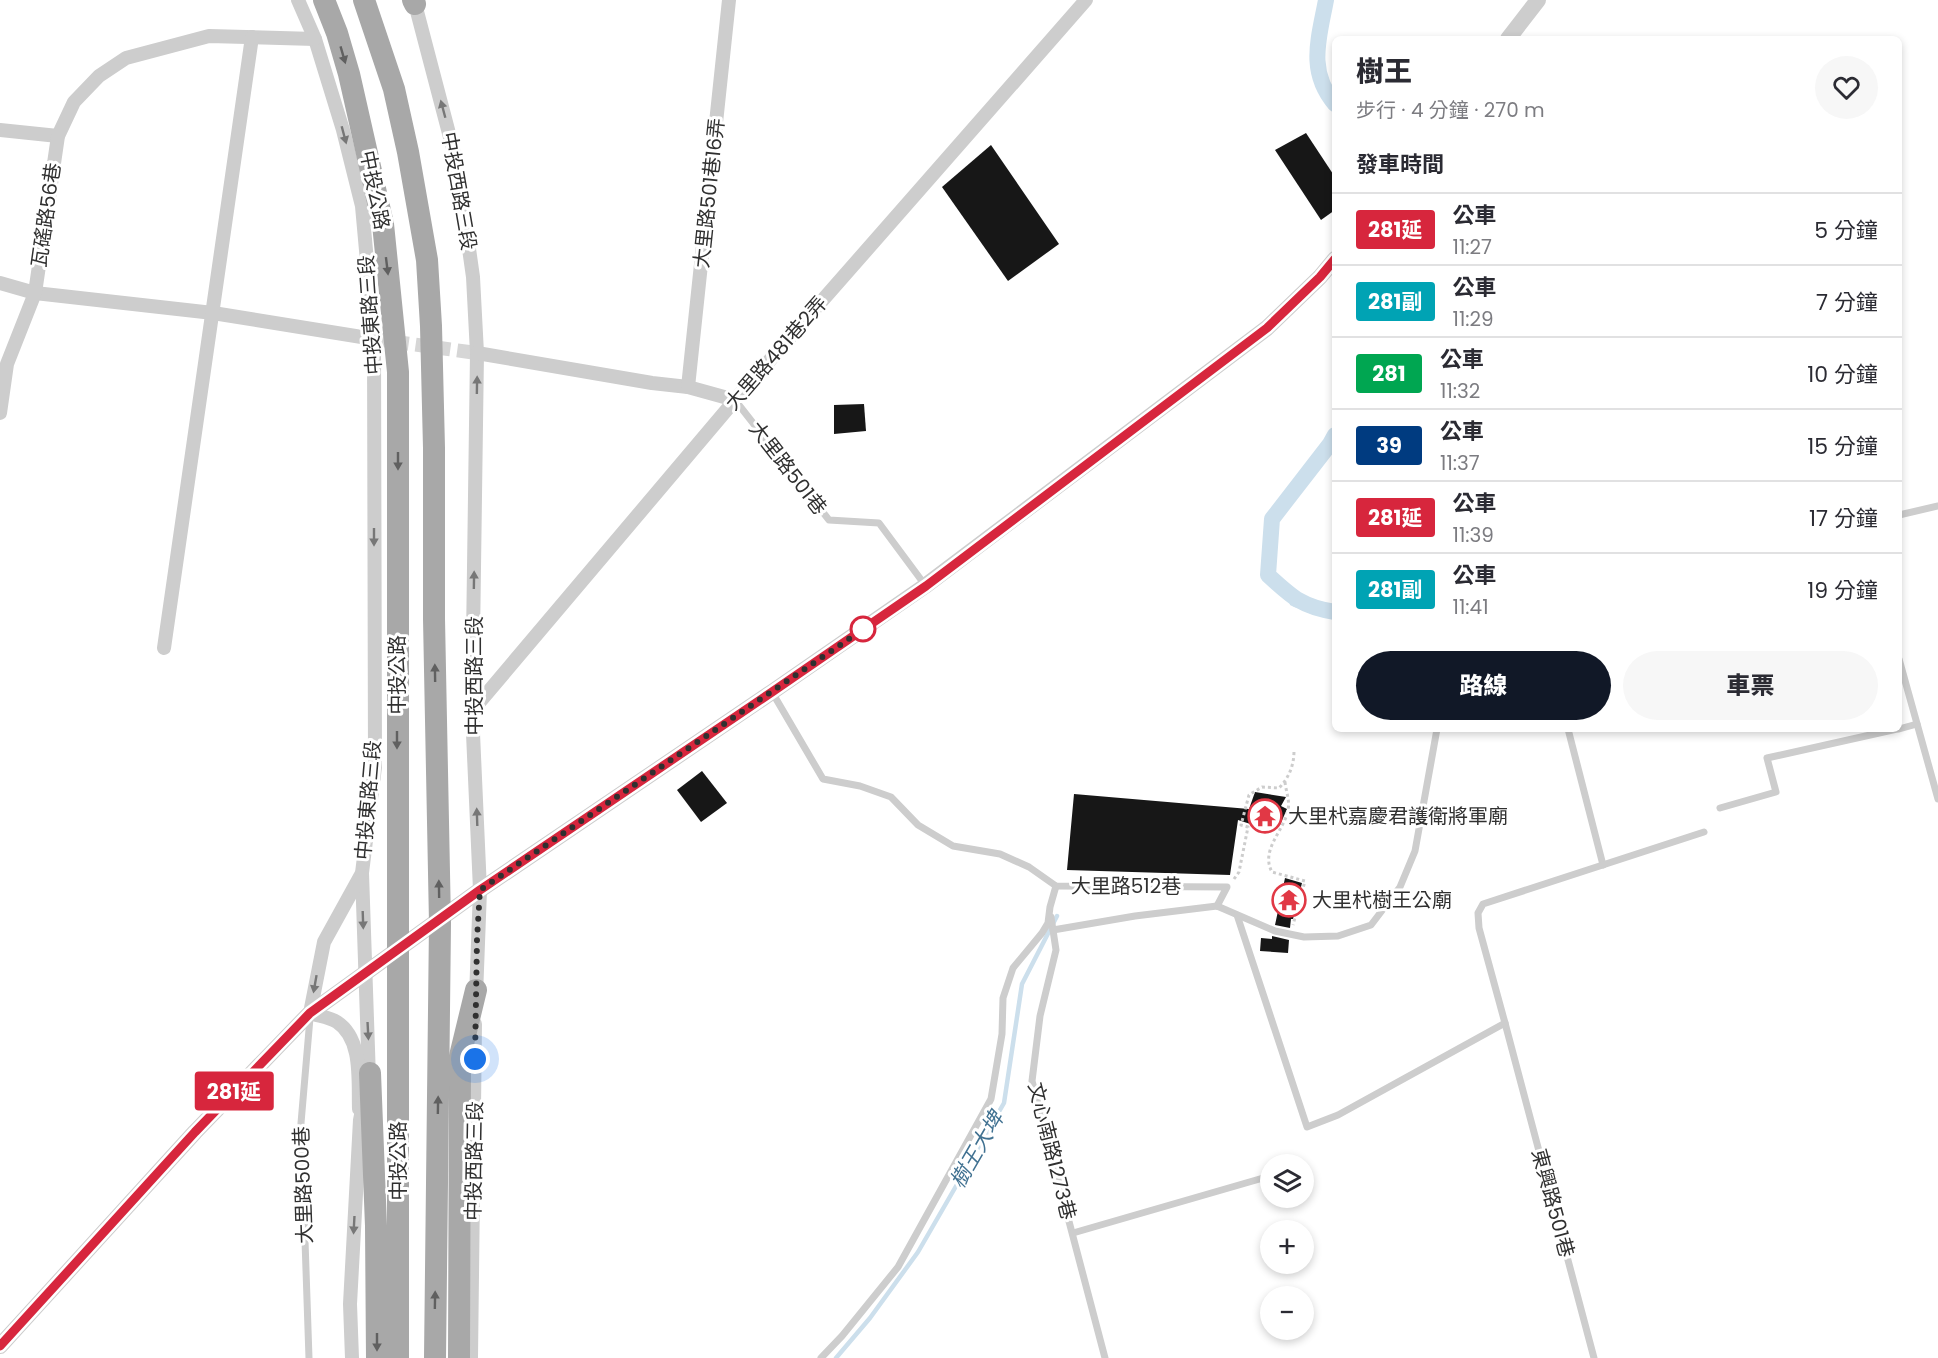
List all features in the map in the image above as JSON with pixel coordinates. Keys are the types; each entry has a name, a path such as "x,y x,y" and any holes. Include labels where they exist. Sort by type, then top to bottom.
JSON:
{"main road":[{"name":"中投公路","path":"324,0 349,74 382,224 398,372 398,1358"},
{"name":"中投公路","path":"364,0 394,89 408,152 427,260 431,326 440,923 435,1358"},
{"path":"459,1358 460,1056 476,990"},
{"path":"370,1073 376,1226 377,1358"}],"street":[{"name":"中投東路三段","path":"298,0 315,39 343,130 362,207 374,339 375,767 362,873 370,1073 360,1120 350,1304 352,1358"},
{"name":"大里路501巷16弄","path":"688,387 729,0"},
{"name":"大里路481巷2弄","path":"472,711 735,400 1086,0"},
{"path":"1510,36 1538,0"},
{"name":"中投西路三段","path":"414,1 457,164 473,277 477,353 472,711 480,890 476,990 471,1358"},
{"name":"瓦磘路56巷","path":"0,413 7,364 35,293 58,136 74,102 99,76 126,58 209,36 315,39"},
{"path":"164,648 252,37"},
{"name":"瓦磘路56巷","path":"0,130 58,136"},
{"path":"0,1346 195,1132 310,1013 480,890 926,586 1267,328 1332,263"},
{"path":"0,283 35,293 213,313 374,339"},
{"path":"477,353 688,387 735,400"},
{"path":"310,1013 324,942 362,873"},
{"path":"310,1013 336,1021 350,1033 357,1061 360,1120"}],"lane":[{"name":"大里路501巷","path":"735,400 830,520 879,524 926,586"},
{"path":"1902,514 1938,506"},
{"path":"1902,670 1938,799"},
{"name":"大里路512巷","path":"772,692 823,779 860,786 891,796 918,825 953,846 1000,854 1029,867 1056,886 1227,887"},
{"path":"1902,728 1917,724"},
{"path":"1227,887 1217,906 1275,931 1304,937 1338,936 1371,925 1400,888 1415,851 1436,732"},
{"path":"1569,732 1603,865"},
{"path":"1720,808 1776,792 1767,758 1884,732"},
{"path":"1237,915 1307,1128 1338,1115 1505,1023 1479,928 1478,913 1484,904 1704,832"},
{"path":"821,1358 842,1336 898,1267 991,1099 1002,1034 1003,998 1013,968 1048,923 1056,886"},
{"name":"大里路512巷","path":"1053,930 1135,916 1217,906"},
{"name":"文心南路1273巷","path":"1050,909 1056,950 1040,1016 1032,1081 1105,1358"},
{"name":"大里路500巷","path":"309,1358 301,1123 310,1013"},
{"name":"東興路501巷","path":"1505,1023 1594,1358"},
{"path":"1073,1233 1260,1179"}],"path":[{"path":"1227,887 1239,872 1248,827 1240,825 1249,795 1262,788 1279,788 1294,762 1294,751"},
{"path":"1284,782 1289,802 1288,809 1285,821 1270,849 1268,864 1272,872 1305,881 1297,916 1289,934"}],"water":[{"path":"1287,593 1332,605 1332,617 1294,607 1290,605"}],"building":[{"path":"1306,133 1332,172 1332,212 1321,220 1275,150"},
{"path":"991,145 1059,244 1008,281 942,187"},
{"path":"864,404 866,431 834,434 834,405"},
{"path":"702,771 727,803 701,822 677,790"},
{"path":"1255,792 1286,797 1281,806 1287,809 1280,825 1275,825 1272,831 1238,820 1230,875 1067,870 1074,794 1249,809"},
{"name":"大里杙樹王公廟","path":"1285,878 1302,883 1290,928 1275,925"},
{"path":"1272,936 1289,940 1288,953 1260,951 1261,938 1272,939"}],"waterway":[{"name":"樹王大埤","path":"1326,0 1317,54 1321,79 1332,100"},
{"name":"樹王大埤","path":"1332,440 1272,519 1268,575 1298,600 1332,611"},
{"name":"樹王大埤","path":"836,1358 870,1318 918,1252 1004,1103 1022,984 1057,916"}],"tunnel":[{"path":"374,339 477,353"}],"bus line":[{"name":"281延","path":"0,1346 195,1132 310,1013 480,890 926,586 1267,328 1332,263"}],"place":[{"name":"大里杙嘉慶君護衛將軍廟","path":"1265,816"},
{"name":"大里杙樹王公廟","path":"1289,900"}],"route":[{"path":"475,1059 480,890 868,626 863,629"}]}
